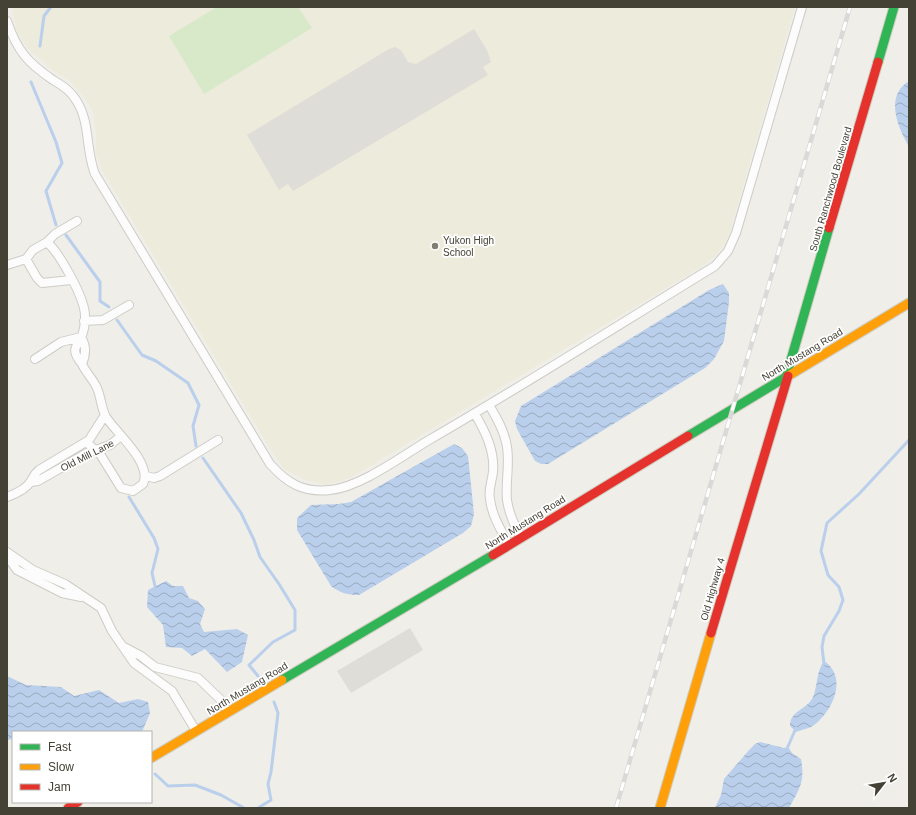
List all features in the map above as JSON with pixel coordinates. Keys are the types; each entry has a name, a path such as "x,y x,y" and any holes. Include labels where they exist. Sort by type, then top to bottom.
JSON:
{"main road":[{"name":"South Ranchwood Boulevard","path":"786,377 894,7"},
{"name":"North Mustang Road","path":"152,757 521,538 567,508 909,303"},
{"name":"Old Highway 4","path":"660,808 786,377"}],"street":[{"path":"7,21 13,39 32,65 62,84 76,98 85,120 89,154 95,174 270,464 282,478 300,488 329,490 344,487 357,482 475,414 715,266 728,251 736,234 802,7"},
{"path":"7,265 26,259 33,250 47,242 55,234 77,221"},
{"path":"47,242 59,256 83,302 84,321 81,337 76,343 76,357 97,388 105,415 120,436 132,448 144,469 146,476 143,484 137,490 129,491 121,488 97,450 86,442"},
{"path":"26,259 37,278 42,283 71,280"},
{"path":"84,321 102,320 129,305"},
{"path":"35,359 61,342 81,337"},
{"path":"489,405 501,425 506,442 509,464 507,499 510,514 521,538"},
{"path":"475,414 487,435 492,452 493,470 490,497 492,509 509,545"},
{"name":"Old Mill Lane","path":"31,482 34,474 38,470 92,437 105,415"},
{"name":"Old Mill Lane","path":"7,497 18,492 31,482 38,481 87,453 110,445 120,436"},
{"path":"146,476 154,478 160,476 218,440"},
{"path":"7,552 62,593 84,597 101,608 122,647 134,663 172,691 196,731"},
{"path":"7,556 17,570 43,579"},
{"path":"122,647 141,656 155,667 198,678 220,699 228,712"},
{"path":"159,681 166,670"}],"shaded area":[{"name":"Yukon High School","path":"12,7 795,7 728,238 717,255 701,267 350,478 327,485 306,480 285,470 269,447 102,170 96,155 96,134 93,112 87,101 69,80 55,72 27,48 16,29"},
{"path":"474,29 487,50 491,62 483,67 488,75 293,191 288,184 279,190 247,135 389,49 395,47 401,50 408,62 416,64"},
{"path":"410,628 423,650 351,693 337,671"}],"green space":[{"path":"217,7 298,7 312,28 204,94 169,36"}],"water":[{"path":"909,81 909,147 898,122 895,103 901,87"},
{"path":"723,284 729,293 724,341 714,359 705,368 548,464 541,464 535,461 517,429 515,421 521,406 709,290"},
{"path":"454,444 462,448 468,456 474,514 471,526 463,533 359,595 344,593 331,586 297,530 297,518 311,505 351,502"},
{"path":"166,581 173,586 183,586 189,598 198,601 205,609 200,624 204,632 237,629 248,635 242,662 227,672 205,649 192,656 182,648 166,647 163,625 147,607 148,590"},
{"path":"824,661 831,668 835,676 835,695 831,705 819,721 811,727 796,732 790,726 791,721 796,713 807,705 813,697 818,674"},
{"path":"7,676 26,685 61,687 74,696 99,690 119,703 138,699 148,702 150,713 142,731 12,731 12,739 7,740"},
{"path":"760,742 784,748 788,747 792,753 801,759 801,785 789,808 715,808 721,795 724,779 750,749 755,744"}],"waterway":[{"path":"40,46 44,16 51,7"},
{"path":"31,82 56,142 62,163 46,191 56,225"},
{"path":"66,235 100,282 100,301 109,307"},
{"path":"117,320 142,355 156,361 188,383 199,405 193,426 196,446"},
{"path":"824,664 822,647 824,636 839,611 843,600 839,587 828,575 821,551 827,523 859,494 909,440"},
{"path":"203,458 241,513 254,540 260,557 295,610 295,630 273,642 249,665 258,676"},
{"path":"129,497 154,538 158,549 152,573 155,586"},
{"path":"258,808 271,800 268,784 271,772 278,713 274,702"},
{"path":"786,751 796,728"},
{"path":"155,774 168,786 195,785 221,795 244,808"}],"railway":[{"path":"616,808 850,7"}],"traffic: fast":[{"path":"878,62 894,7"},
{"path":"688,436 786,377 829,228"},
{"path":"282,680 493,555"}],"traffic: slow":[{"path":"788,376 909,303"},
{"path":"660,808 711,633"},
{"path":"152,757 282,680"}],"traffic: jam":[{"path":"829,228 878,62"},
{"path":"711,633 788,376"},
{"path":"493,555 688,436"},
{"path":"68,808 76,803"}],"place":[{"name":"Yukon High School","path":"435,246"}]}
